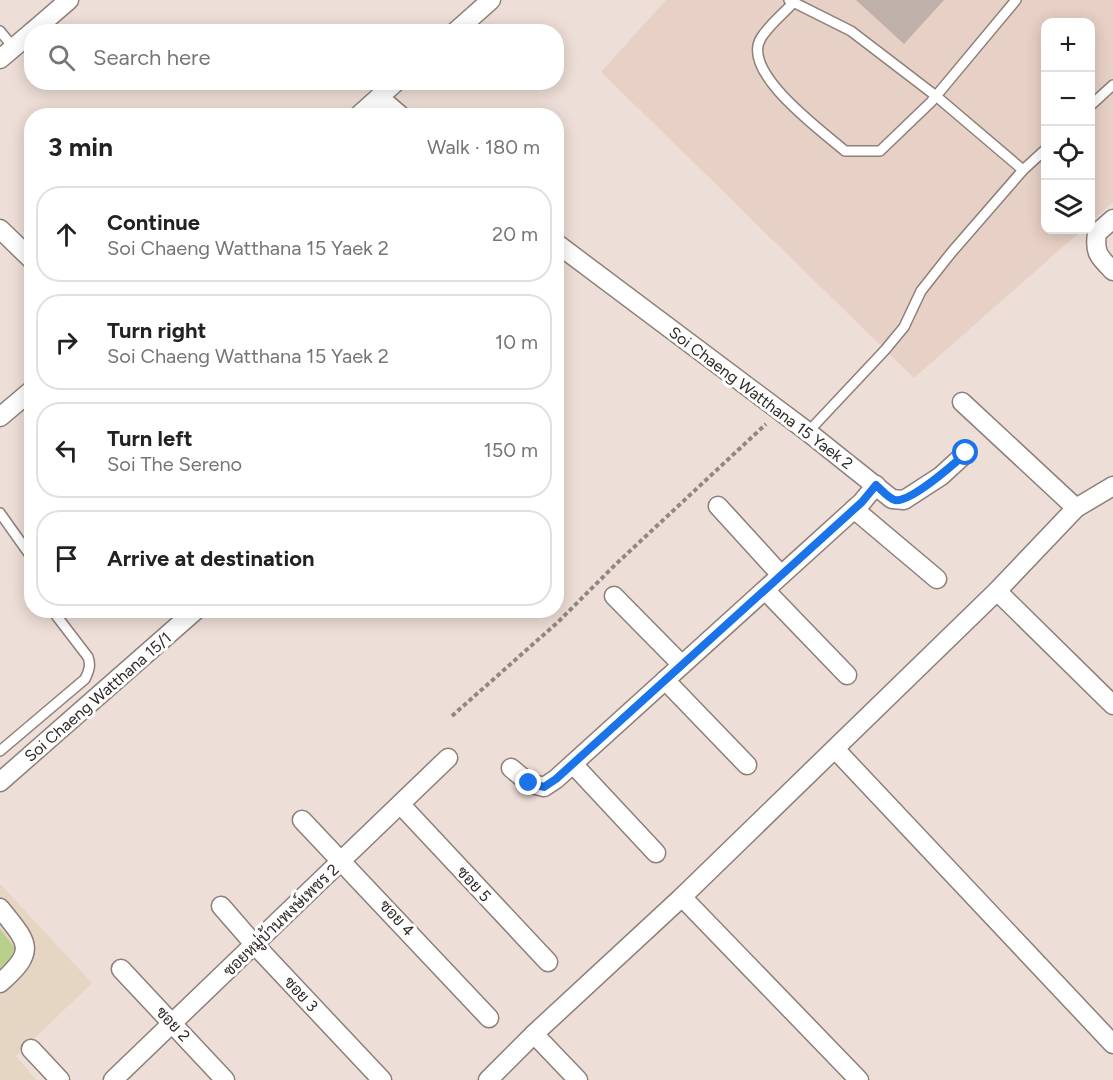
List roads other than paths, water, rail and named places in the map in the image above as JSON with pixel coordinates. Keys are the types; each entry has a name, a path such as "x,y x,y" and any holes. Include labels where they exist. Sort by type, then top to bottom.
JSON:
{"street":[{"path":"41,24 69,0"},
{"path":"464,24 491,0"},
{"path":"7,53 24,39"},
{"path":"367,108 388,90"},
{"path":"379,98 391,108"},
{"path":"1113,219 1097,233 1095,248 1101,259 1113,271"},
{"path":"2,231 24,252"},
{"name":"Soi Chaeng Watthana 15 Yaek 2","path":"564,249 808,432 892,499 904,500 941,476 966,453"},
{"path":"0,417 24,397"},
{"path":"962,402 1076,508"},
{"path":"511,768 529,783 544,787 573,764 765,590 854,509 876,485"},
{"path":"488,1080 835,749 997,591 1076,508 1113,486"},
{"path":"718,506 781,575"},
{"path":"854,509 937,579"},
{"path":"765,590 847,675"},
{"path":"997,591 1113,705"},
{"path":"614,597 682,665"},
{"name":"Soi Chaeng Watthana 15/1","path":"0,782 187,618"},
{"path":"665,680 747,765"},
{"path":"835,749 1113,1044"},
{"name":"ซอยหมู่บ้านพงษ์เพชร 2","path":"113,1080 448,758"},
{"path":"573,764 656,853"},
{"name":"ซอย 5","path":"401,805 548,962"},
{"name":"ซอย 4","path":"303,820 489,1018"},
{"path":"682,897 859,1080"},
{"name":"ซอย 3","path":"220,906 382,1080"},
{"path":"0,908 23,938 26,950 21,963 0,983"},
{"name":"ซอย 2","path":"121,969 225,1080"},
{"path":"534,1034 578,1080"},
{"path":"31,1048 60,1080"}],"lane":[{"path":"1016,0 936,96 880,151 844,151 776,90 758,63 760,39 791,2 851,31 936,96 1023,170"},
{"path":"0,31 7,53"},
{"path":"1095,101 1113,85"},
{"path":"808,432 885,350 904,327 921,291 951,253 1023,170 1041,154"},
{"path":"0,513 24,547"},
{"path":"0,751 88,674 90,663 86,654 58,618"}]}
